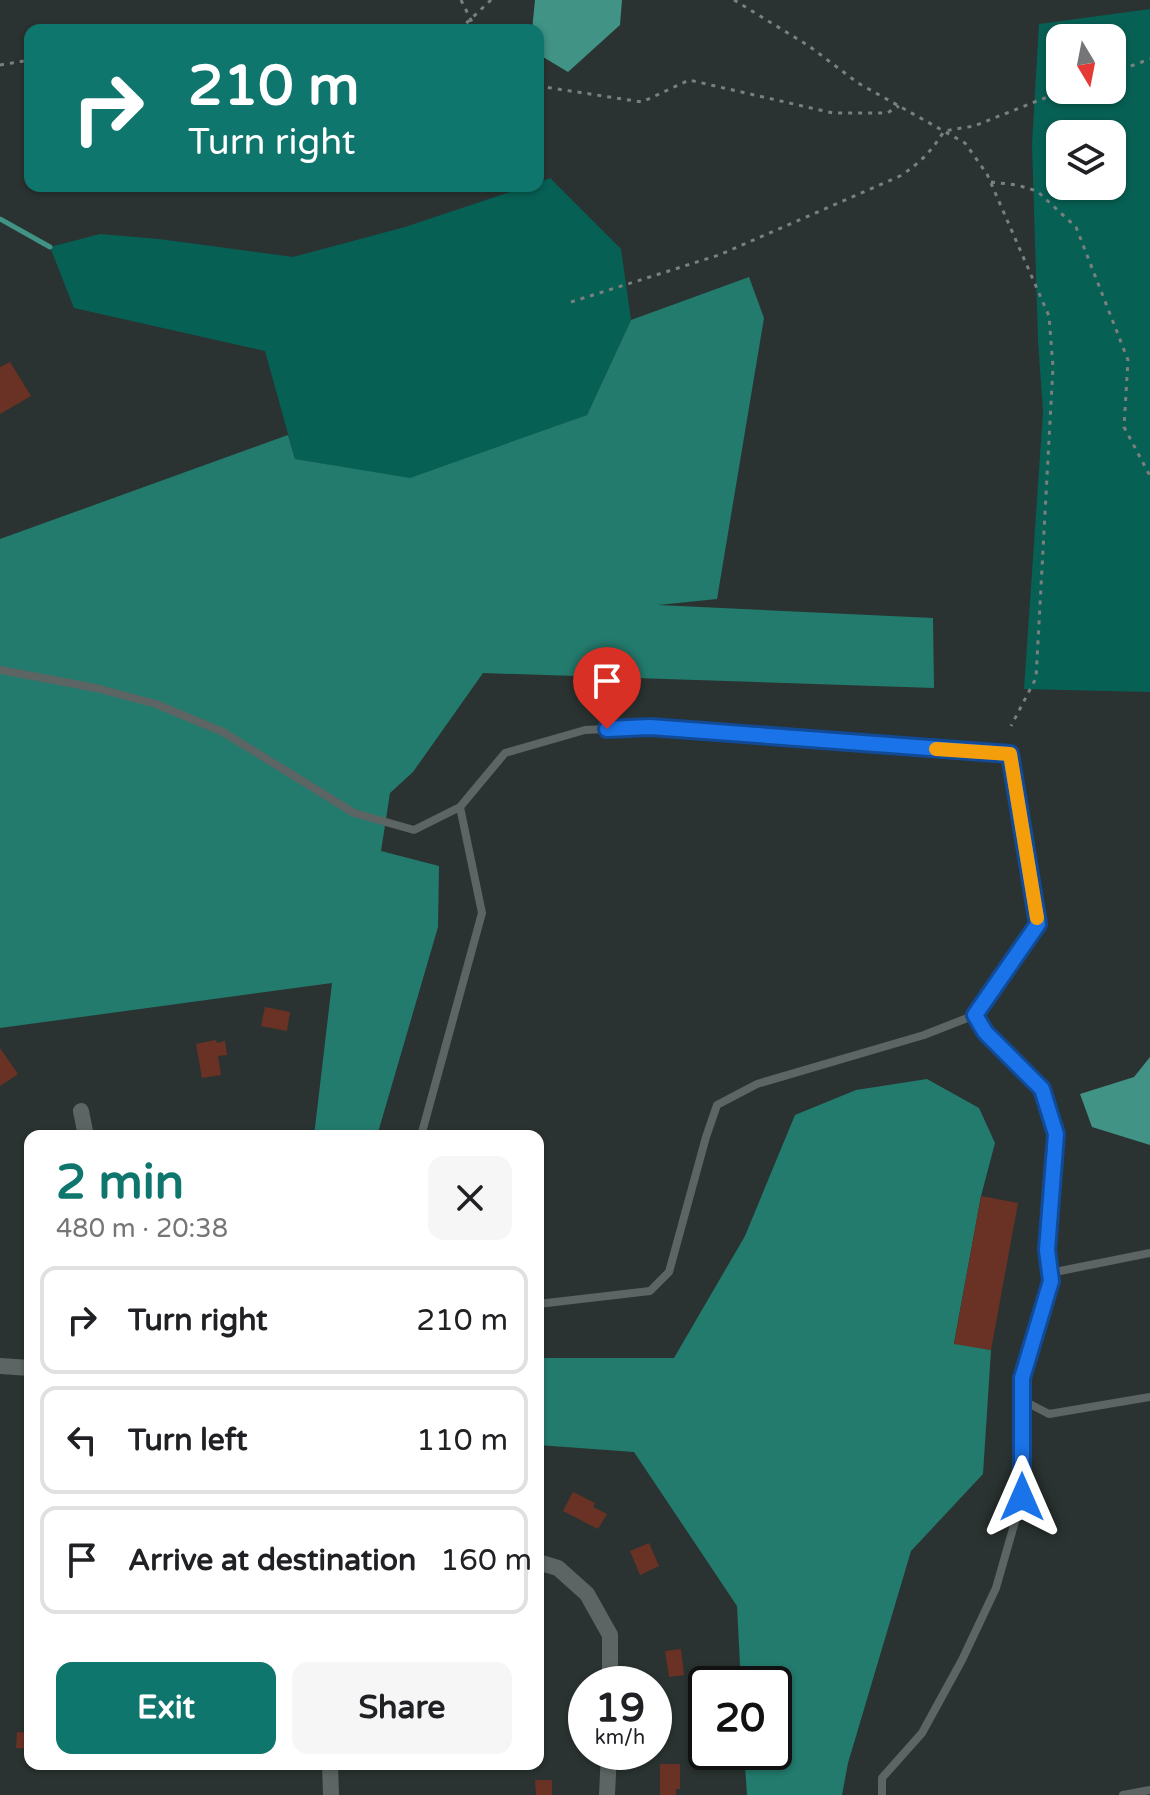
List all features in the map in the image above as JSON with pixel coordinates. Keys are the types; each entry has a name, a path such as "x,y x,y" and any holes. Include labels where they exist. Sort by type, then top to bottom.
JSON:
{"street":[{"path":"81,1111 85,1130"},
{"path":"0,1366 24,1368"},
{"path":"544,1564 558,1568 587,1594 610,1635 610,1666"},
{"path":"330,1770 331,1795"},
{"path":"607,1795 608,1770"}],"lane":[{"path":"0,670 96,688 156,704 223,732 354,813 414,830 460,807 505,753 585,730 650,727 1010,754 1038,924 975,1015 924,1035 757,1084 717,1105 669,1272 650,1291 544,1303"},
{"path":"423,1130 482,913 460,807"},
{"path":"882,1795 882,1778 922,1733 962,1660 996,1588 1022,1497 1022,1378 1051,1281 1047,1250 1056,1134 1042,1089 985,1032 975,1015"},
{"path":"1050,1273 1150,1253"},
{"path":"1022,1400 1049,1414 1150,1397"},
{"path":"1123,1795 1150,1790"}],"path":[{"path":"461,0 472,24"},
{"path":"466,24 491,0"},
{"path":"734,0 809,46 858,83 965,143 991,182 1049,316 1053,367 1036,678 1011,726"},
{"path":"1126,68 1150,59"},
{"path":"0,65 24,61"},
{"path":"544,87 642,102 689,80 833,113 887,113 900,106"},
{"path":"944,131 974,126 1046,98"},
{"path":"571,302 719,255 900,176 919,164 944,131"},
{"path":"991,182 1037,191 1076,227 1128,360 1124,427 1150,476"}],"shaded area":[{"path":"535,0 622,0 620,25 568,72 544,58 544,24 533,24"},
{"path":"1150,9 1150,692 1024,689 1043,412 1032,144 1039,24"},
{"path":"550,178 621,249 631,320 587,415 410,479 295,459 265,351 74,308 50,247 100,234 293,257 405,227 510,192 544,192 544,180"},
{"path":"749,277 764,318 717,599 658,605 933,618 934,688 483,673 413,772 390,793 381,851 439,866 438,927 379,1130 315,1130 332,983 0,1028 0,539 288,435 295,459 410,478 587,415 631,320"},
{"path":"1150,1057 1150,1145 1092,1127 1080,1094 1134,1077"},
{"path":"927,1079 979,1108 995,1143 981,1196 954,1343 991,1350 983,1474 911,1551 848,1763 842,1795 747,1795 745,1770 792,1770 792,1666 740,1666 737,1606 634,1452 544,1445 544,1358 674,1358 745,1236 795,1115 856,1090"}],"building":[{"path":"10,362 31,396 0,414 0,367"},
{"path":"265,1007 290,1012 287,1031 261,1026"},
{"path":"216,1040 217,1043 225,1041 227,1055 218,1056 221,1075 202,1078 196,1044"},
{"path":"0,1048 18,1074 0,1086"},
{"path":"981,1196 1018,1203 991,1350 954,1344"},
{"path":"573,1492 595,1503 593,1507 607,1514 598,1529 563,1511"},
{"path":"649,1543 659,1566 640,1575 630,1551"},
{"path":"681,1649 684,1675 672,1677 672,1666 667,1666 665,1651"},
{"path":"17,1732 24,1733 24,1749 16,1748"},
{"path":"672,1764 680,1764 680,1789 676,1789 676,1795 660,1795 660,1770 672,1770"},
{"path":"535,1780 552,1780 552,1795 536,1795"}],"waterway":[{"path":"0,219 50,247"}],"slow traffic":[{"path":"936,749 1010,754 1037,918"}],"route":[{"path":"607,729 650,727 1010,754 1038,924 975,1015 985,1032 1042,1089 1056,1134 1047,1250 1051,1281 1022,1378 1022,1497"}]}
